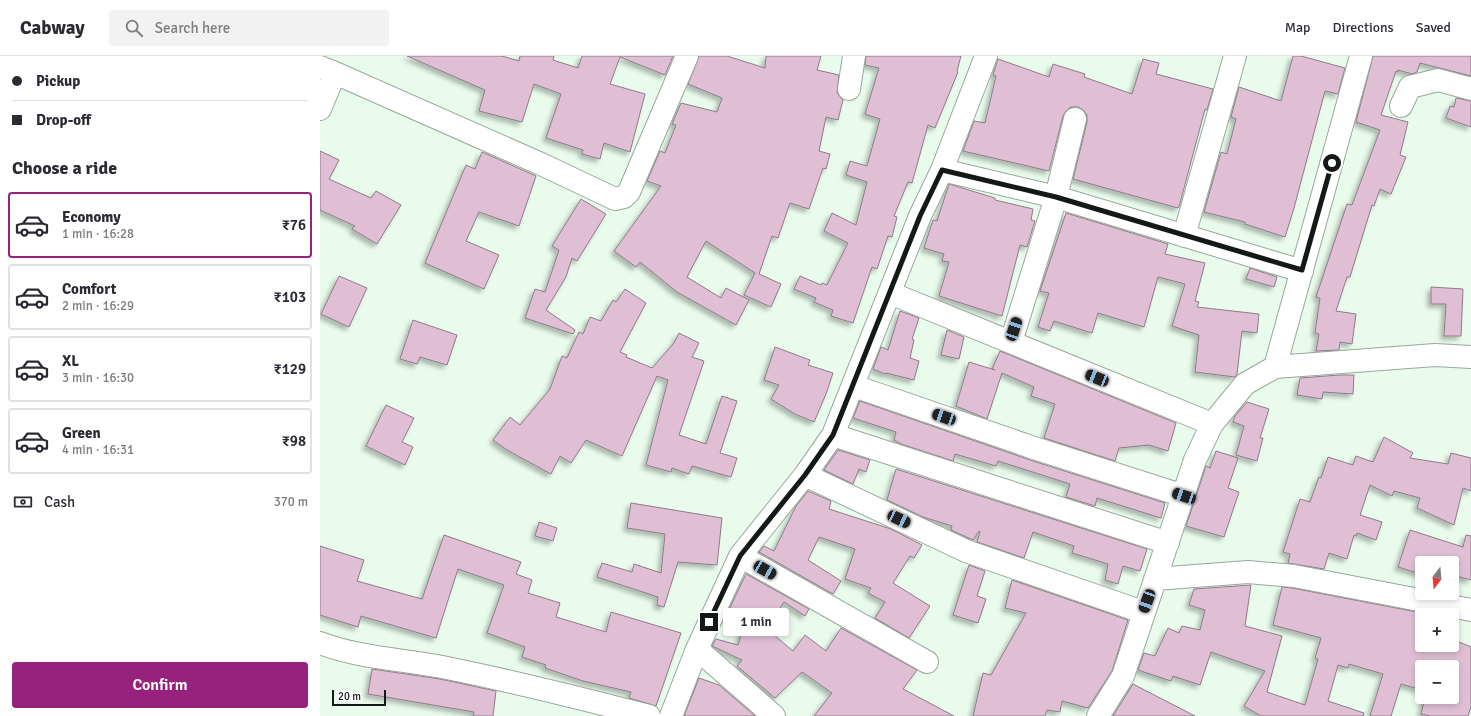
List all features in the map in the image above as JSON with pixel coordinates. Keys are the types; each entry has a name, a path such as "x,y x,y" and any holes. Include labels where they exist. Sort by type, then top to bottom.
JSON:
{"street":[{"path":"320,109 327,70 541,164 615,200 624,197 629,192 687,56"},
{"path":"849,89 854,56"},
{"path":"671,716 697,649 740,556 805,475 833,435 854,386 920,216 942,170 986,56"},
{"path":"1184,236 1235,56"},
{"path":"1275,367 1361,56"},
{"path":"1401,106 1410,87 1438,80 1471,89"},
{"path":"1010,342 1056,197 1075,119"},
{"path":"942,170 1056,197 1302,270"},
{"path":"890,293 1212,424"},
{"path":"1098,716 1123,676 1143,612 1168,543 1195,460 1212,424 1246,384 1275,367 1435,355 1471,357"},
{"path":"854,386 1034,448 1184,496"},
{"path":"833,435 1168,543"},
{"path":"805,475 966,551 1143,612"},
{"path":"740,556 927,662"},
{"path":"1155,579 1248,572 1294,576 1471,610"},
{"path":"320,643 343,652 440,667 539,687 649,716"},
{"path":"697,649 774,716"}],"building":[{"path":"407,56 502,56 519,61 520,56 554,56 553,60 578,68 582,56 673,56 665,75 620,57 610,84 645,94 630,152 604,143 600,159 582,154 583,150 546,138 561,94 534,84 522,122 479,111 485,90"},
{"path":"699,56 727,56 765,68 766,56 821,56 817,70 839,75 837,93 843,100 838,120 826,117 819,151 830,154 826,169 823,168 809,209 790,203 778,238 772,236 759,274 781,284 771,307 744,295 755,273 706,241 687,277 721,298 726,288 749,300 736,325 677,292 640,262 636,267 614,251 661,186 647,181 660,151 665,153 676,125 672,124 681,103 717,112 722,98 688,84"},
{"path":"866,56 961,56 958,72 935,128 928,125 912,183 908,182 894,216 897,217 892,237 888,236 877,269 872,267 853,323 831,316 833,310 814,302 816,298 794,289 800,276 821,285 822,283 827,285 848,243 824,231 832,213 856,225 867,182 846,175 850,161 867,166 880,119 865,114 879,68 865,65"},
{"path":"1293,56 1301,56 1345,68 1338,94 1325,91 1285,237 1245,224 1245,222 1204,212 1221,152 1227,154 1236,119 1231,117 1239,87 1281,101"},
{"path":"1373,56 1471,56 1471,76 1420,63 1417,72 1412,74 1398,70 1398,72 1396,71 1381,115 1408,122 1400,155 1406,157 1391,194 1380,189 1374,206 1372,205 1350,277 1347,277 1336,311 1356,314 1352,344 1340,342 1339,350 1316,351 1319,334 1315,333 1320,298 1316,297 1347,204 1352,205 1380,130 1356,122"},
{"path":"998,59 1049,77 1053,64 1085,74 1084,77 1132,94 1143,59 1159,63 1156,74 1213,89 1207,110 1205,109 1179,207 1178,208 1073,179 1087,122 1087,115 1078,107 1071,107 1063,116 1049,171 963,151 974,121 985,123 996,76 993,75"},
{"path":"1456,98 1471,101 1471,127 1446,118 1450,106 1454,107"},
{"path":"320,151 339,160 329,179 371,198 376,191 401,205 377,244 352,229 355,226 320,210"},
{"path":"482,152 536,176 519,226 479,212 466,241 499,255 484,289 425,263 466,165 475,169"},
{"path":"949,184 995,198 995,200 1033,209 1031,220 1035,221 1027,247 1020,245 1002,316 939,296 949,262 942,261 944,254 924,248 933,220 937,221"},
{"path":"581,199 606,214 577,261 572,258 566,277 546,310 575,330 573,334 525,318 535,289 545,292 559,250 552,246"},
{"path":"1066,213 1168,244 1165,254 1205,263 1195,301 1199,302 1197,307 1259,314 1257,333 1242,331 1237,374 1235,377 1195,372 1199,335 1172,326 1185,284 1158,277 1144,327 1098,313 1092,333 1054,321 1050,331 1038,327 1049,293 1040,291"},
{"path":"1250,268 1277,277 1274,287 1246,279"},
{"path":"339,276 367,288 349,327 321,314"},
{"path":"1431,287 1463,289 1461,336 1444,336 1446,304 1431,304"},
{"path":"625,289 646,303 620,352 627,355 626,357 652,368 674,343 679,333 699,343 692,357 704,361 679,435 706,444 722,396 737,401 720,453 737,458 731,477 692,466 689,474 672,468 671,472 646,465 668,380 657,376 622,456 586,440 571,463 560,456 551,474 507,450 493,440 510,417 520,425 550,389 562,356 567,358 579,332 583,334 590,317 601,321 613,300 616,302"},
{"path":"900,311 919,318 912,339 914,340 910,358 919,361 914,380 885,374 873,369 881,347 888,350"},
{"path":"413,320 457,335 447,365 420,357 417,364 400,359"},
{"path":"947,330 964,337 959,359 941,355"},
{"path":"775,347 810,360 808,365 833,373 814,422 795,414 771,399 779,385 764,380"},
{"path":"1000,351 1176,423 1168,451 1149,445 1119,448 1115,461 1044,438 1055,404 1031,396 1034,387 1002,373 987,419 956,406 969,362 995,370 992,369"},
{"path":"1354,375 1353,394 1323,392 1322,399 1297,395 1300,378"},
{"path":"860,401 1030,460 1165,503 1161,518 1097,498 1095,506 1066,497 1070,484 998,461 996,466 955,454 953,461 901,444 894,440 896,432 853,418"},
{"path":"1247,402 1269,409 1260,438 1263,438 1257,461 1236,455 1244,426 1233,422 1235,416"},
{"path":"386,405 414,418 402,442 413,447 405,465 366,446"},
{"path":"1384,437 1413,453 1410,458 1448,464 1451,453 1471,458 1471,491 1463,488 1454,525 1417,508 1420,498 1394,491 1392,496 1370,485 1360,515 1382,522 1376,540 1357,533 1356,536 1354,535 1347,559 1329,553 1324,569 1288,563 1290,554 1283,552 1300,499 1310,502 1319,477 1321,478 1328,457 1353,465 1356,456 1373,462"},
{"path":"838,450 870,460 866,472 859,469 853,484 824,470"},
{"path":"1216,451 1238,458 1228,488 1239,492 1224,537 1186,526 1206,466 1210,468"},
{"path":"896,469 1147,549 1140,571 1123,566 1118,584 1105,580 1108,564 1072,553 1074,546 1033,532 1024,558 977,542 979,531 973,540 951,530 952,526 923,517 887,500"},
{"path":"808,491 831,501 829,509 891,529 922,545 914,558 910,556 893,583 930,606 909,638 875,618 885,602 868,593 871,588 845,579 855,549 819,537 808,560 841,581 833,594 759,552 764,546 774,551 796,506"},
{"path":"631,503 722,518 717,565 678,562 664,607 657,605 658,597 597,577 602,563 632,572 634,564 661,573 665,534 627,528"},
{"path":"539,522 557,528 553,541 535,536"},
{"path":"1410,530 1463,547 1466,535 1471,536 1471,580 1459,577 1459,556 1415,556 1415,572 1398,567"},
{"path":"444,535 521,562 516,574 532,580 528,593 560,603 556,617 606,632 611,612 681,633 656,706 629,698 631,692 583,681 545,668 546,665 522,657 525,647 487,633 504,585 458,569 436,638 361,616 358,627 320,615 320,546 364,560 357,581 422,599"},
{"path":"969,565 985,571 977,596 986,599 978,623 953,615"},
{"path":"746,574 809,609 805,616 784,602 767,629 793,651 805,635 826,651 841,628 917,670 903,689 954,716 814,716 832,693 802,672 775,698 737,666 742,660 712,646 716,639 738,645 744,624 725,618"},
{"path":"1012,580 1128,620 1112,671 1088,708 1062,701 1060,712 1047,710 1045,716 973,716 983,673 991,675 1026,613 1005,608"},
{"path":"1251,585 1245,626 1282,636 1267,692 1305,705 1318,659 1315,658 1321,638 1273,625 1282,587 1415,612 1415,652 1459,652 1459,642 1471,647 1471,707 1468,716 1430,716 1421,714 1423,704 1459,704 1459,660 1415,660 1415,688 1401,684 1391,716 1370,716 1383,674 1349,664 1348,668 1338,665 1328,701 1364,713 1363,716 1261,716 1244,706 1265,671 1211,652 1200,685 1173,676 1171,681 1138,670 1144,653 1155,656 1168,628 1179,633 1182,626 1200,630 1205,610 1189,605 1194,589"},
{"path":"372,669 440,679 496,691 493,716 473,716 474,712 368,694"},
{"path":"699,678 719,685 755,716 684,716"},
{"path":"1133,684 1162,699 1195,716 1113,716"}],"route":[{"path":"709,622 740,556 805,475 833,435 854,386 920,216 942,170 1056,197 1302,270 1332,163"}]}
